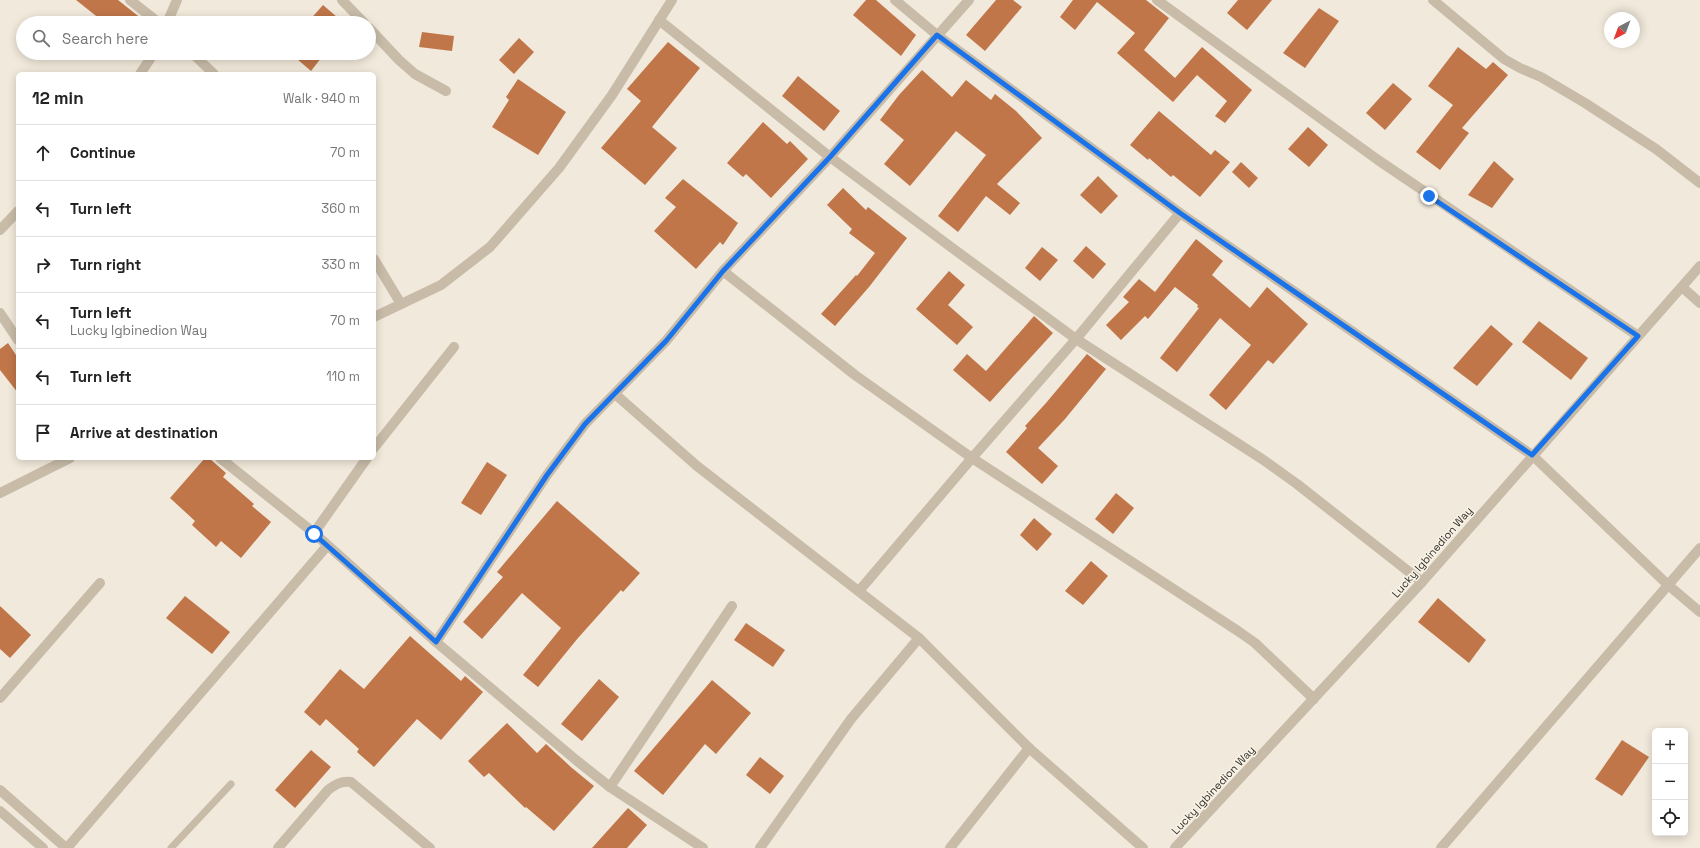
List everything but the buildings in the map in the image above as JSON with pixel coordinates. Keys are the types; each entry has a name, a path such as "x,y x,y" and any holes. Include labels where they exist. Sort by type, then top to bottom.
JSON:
{"street":[{"path":"130,0 150,16"},
{"path":"170,16 177,0"},
{"path":"342,0 357,16"},
{"path":"376,316 441,285 490,248 559,168 612,95 672,0"},
{"path":"895,0 937,35 1180,213 1532,455 1668,584 1700,612"},
{"path":"436,642 547,475 585,424 666,341 723,271 830,157 969,0"},
{"path":"1157,0 1378,160 1638,336"},
{"path":"1433,0 1504,59 1541,77 1585,103 1656,149 1700,183"},
{"path":"659,20 830,157 1076,339 1262,458 1422,582"},
{"path":"376,35 399,60 415,74 446,91"},
{"path":"141,72 149,60"},
{"path":"199,60 212,72"},
{"path":"0,230 16,213"},
{"path":"859,591 1076,339 1180,213"},
{"path":"376,262 401,304"},
{"name":"Lucky Igbinedion Way","path":"1175,848 1422,582 1532,455 1700,266"},
{"path":"723,271 855,375 972,458 1255,643 1314,699"},
{"path":"1682,287 1700,303"},
{"path":"0,313 16,337"},
{"path":"376,445 454,347"},
{"path":"615,394 697,466 919,638 1029,748 1143,848"},
{"path":"0,494 66,460"},
{"path":"222,460 314,534 436,642 576,760 610,787 703,848"},
{"path":"314,534 366,460"},
{"path":"0,790 67,848 327,546"},
{"path":"1441,848 1700,548"},
{"path":"0,698 100,582"},
{"path":"610,787 732,606"},
{"path":"760,848 851,719 919,638"},
{"path":"950,848 1029,748"},
{"path":"278,848 328,790 337,783 344,781 351,782 430,848"},
{"path":"1,813 42,848"}],"lane":[{"path":"171,848 231,784"}],"route":[{"path":"314,534 436,642 547,475 585,424 623,387 666,341 723,271 830,157 937,35 1180,213 1532,455 1638,336 1429,196"}]}
